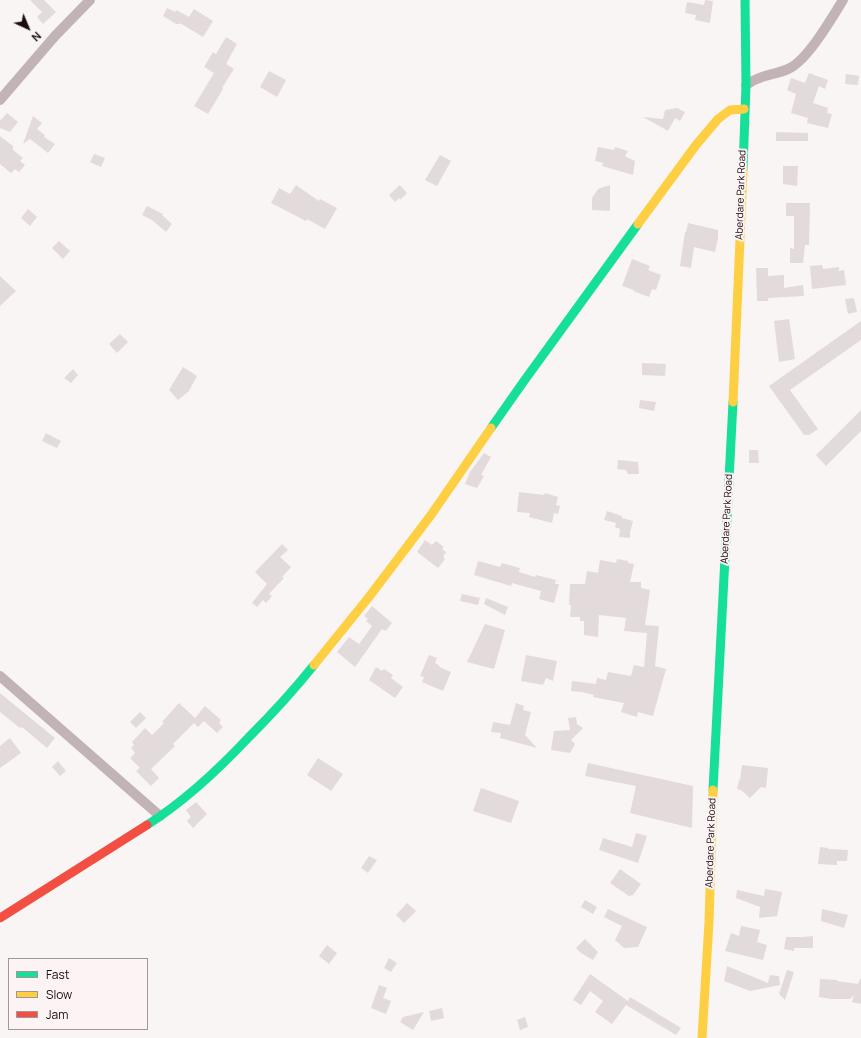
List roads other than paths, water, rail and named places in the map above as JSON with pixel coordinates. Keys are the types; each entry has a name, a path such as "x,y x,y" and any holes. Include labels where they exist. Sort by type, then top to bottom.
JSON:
{"street":[{"path":"0,100 55,36 90,0"},
{"name":"Aberdare Park Road","path":"702,1038 709,922 715,734 728,505 746,85 745,0"},
{"path":"746,85 757,78 777,74 791,68 803,57 820,36 843,0"},
{"path":"0,918 160,816 192,792 218,768 290,695 369,597 431,515 524,381 696,145 718,119 730,110 744,109"},
{"path":"0,676 160,816"}]}
